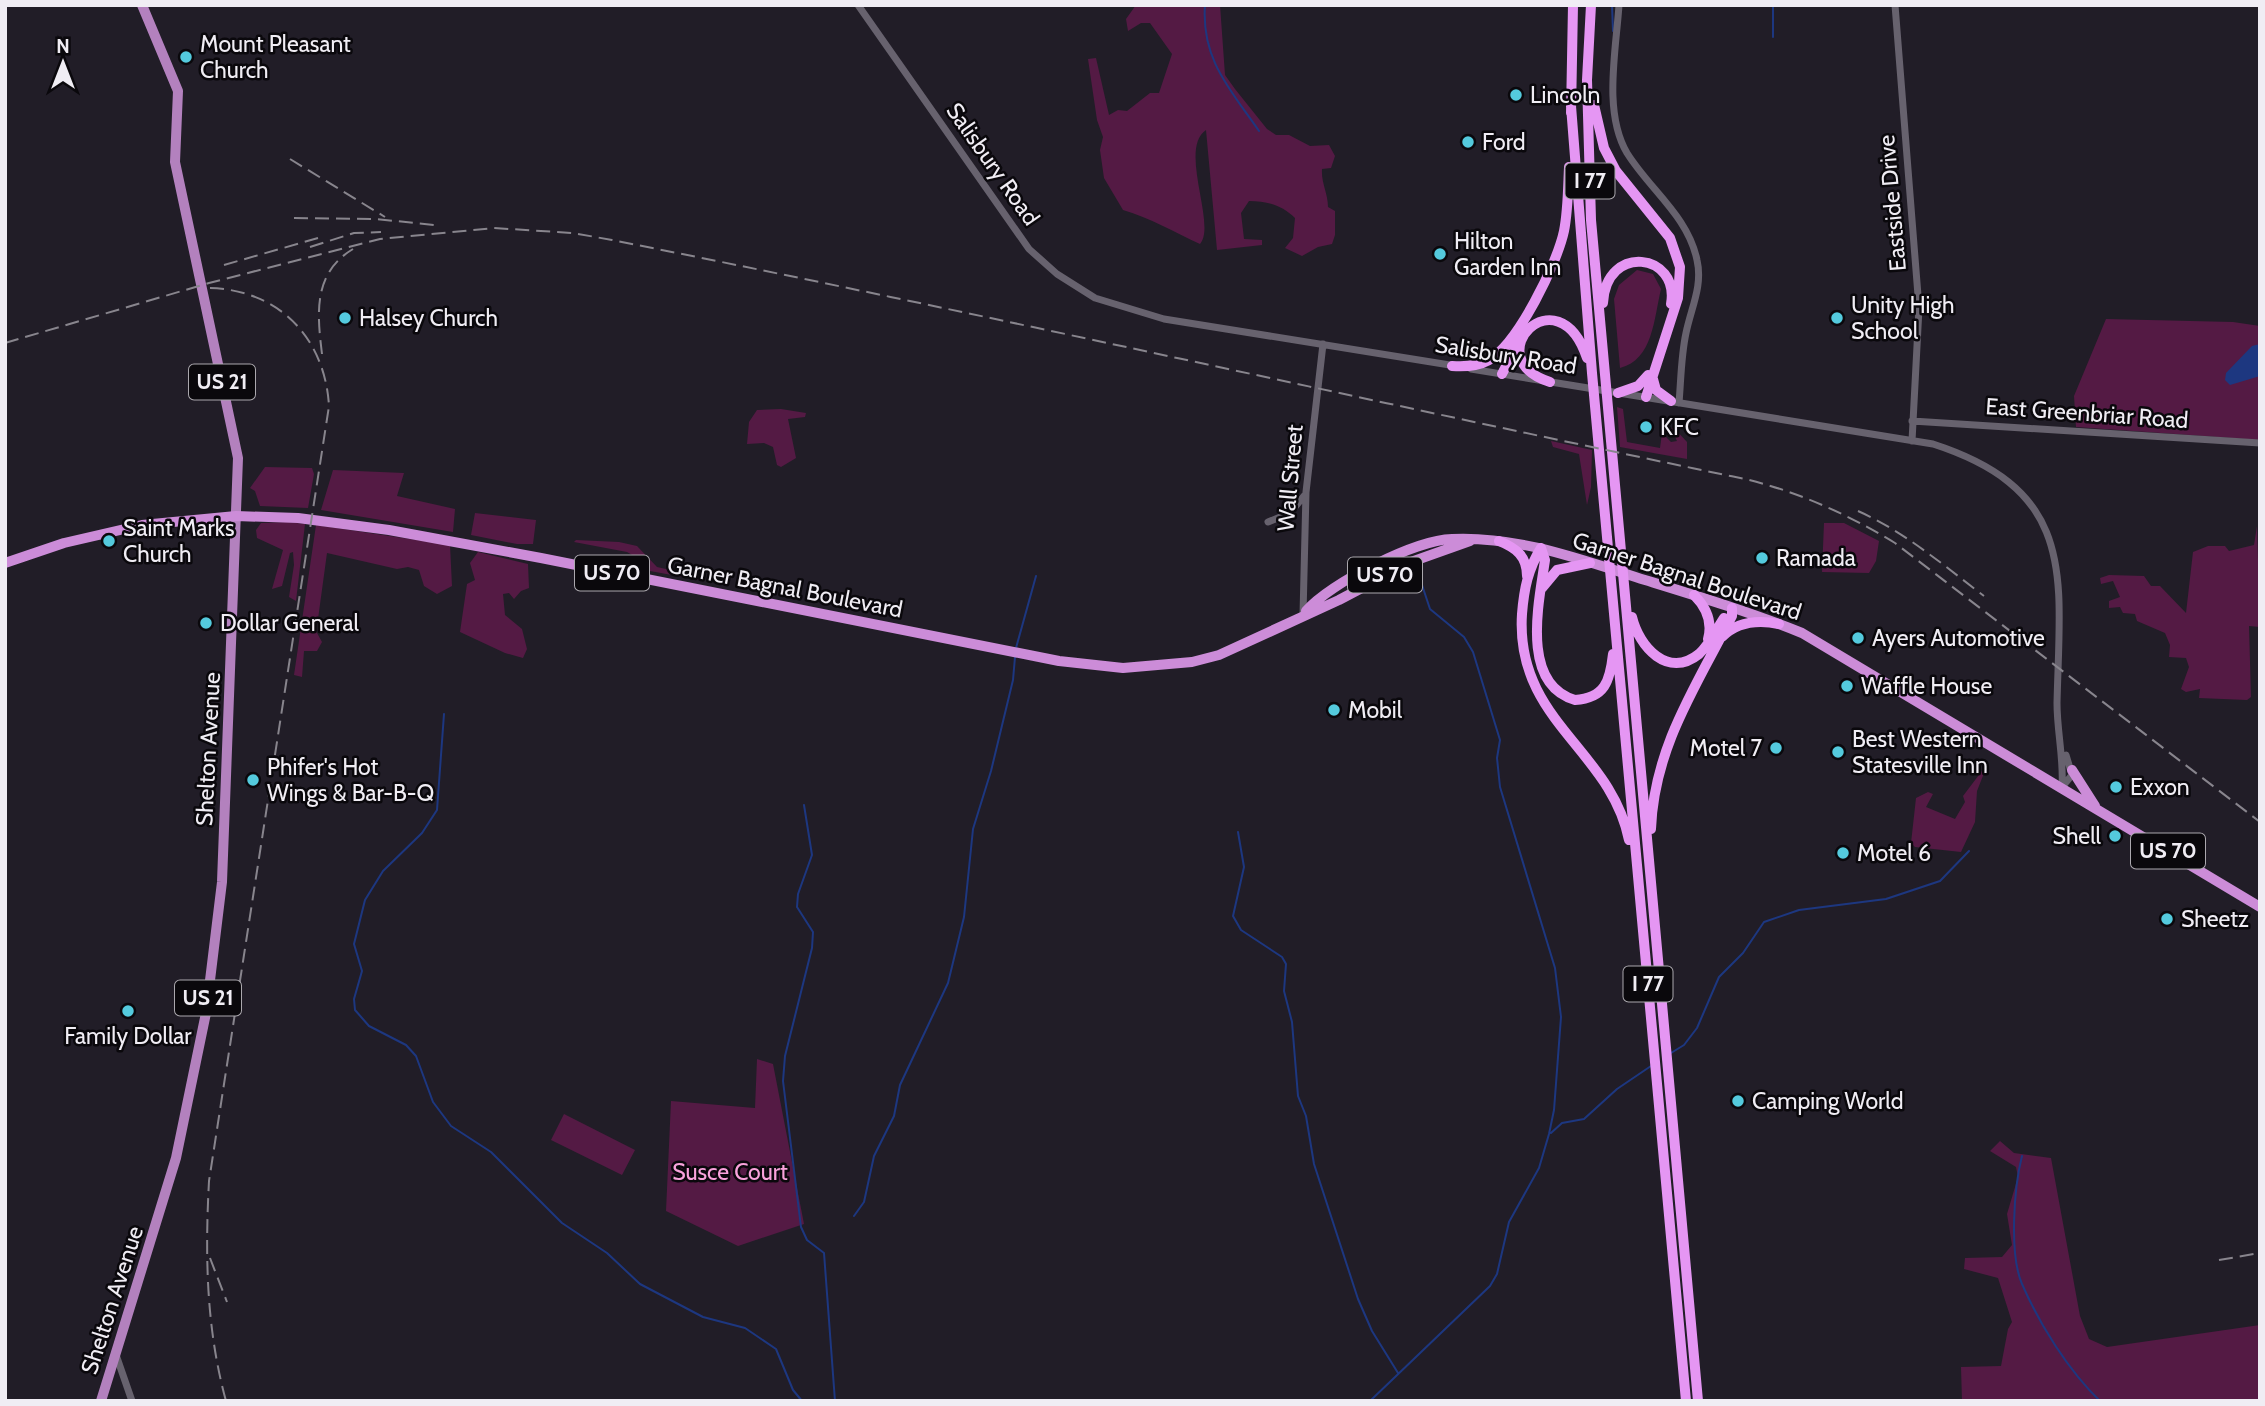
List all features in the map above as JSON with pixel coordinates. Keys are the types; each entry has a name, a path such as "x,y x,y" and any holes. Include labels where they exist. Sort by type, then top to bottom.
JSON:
{"highway":[{"name":"I 77","path":"1573,5 1571,106 1592,373 1686,1401"},
{"name":"I 77","path":"1592,5 1588,146 1603,357 1698,1401"},
{"path":"1592,5 1592,89 1596,124 1616,171 1670,238 1680,267 1678,298 1651,377 1638,386 1618,393"},
{"path":"1452,366 1478,365 1490,359 1509,340 1537,295 1563,234 1571,106"},
{"path":"1603,357 1602,324 1607,281 1622,265 1632,261 1654,265 1669,281 1672,298 1646,397"},
{"path":"1503,374 1521,339 1533,324 1554,320 1575,330 1592,373"},
{"path":"1521,339 1523,365 1538,378 1550,382"},
{"path":"1503,374 1502,363 1509,340"},
{"path":"1651,377 1656,390 1675,402"},
{"name":"Garner Bagnal Boulevard","path":"5,563 64,543 130,527 236,516 333,521 528,556 1059,661 1104,667 1146,667 1192,662 1244,645 1411,562 1470,541 1499,541 1541,548 1779,624 1839,654 2062,788"},
{"path":"1499,541 1519,552 1527,569 1522,621 1526,660 1542,701 1554,721 1590,761 1618,805 1631,849 1646,968"},
{"path":"1527,578 1541,548"},
{"path":"1541,548 1545,560 1538,639 1541,659 1548,679 1564,697 1587,699 1607,686 1616,632"},
{"path":"1540,597 1548,578 1557,570 1590,563"},
{"path":"1625,589 1640,640 1658,659 1681,662 1700,653 1737,626 1762,621 1779,624"},
{"path":"1693,595 1710,619 1713,643"},
{"path":"1654,919 1651,833 1660,763 1677,719 1732,608"},
{"path":"2072,770 2098,809"},
{"name":"US 70","path":"2062,788 2260,907"}],"main road":[{"name":"Shelton Avenue","path":"101,1401 176,1158 206,1013 222,882 238,458 175,162 178,91 142,5"}],"street":[{"name":"Salisbury Road","path":"858,5 1028,248 1057,274 1095,298 1129,311 1912,441 1956,452 1996,472 2030,504 2047,530 2061,589 2057,706 2064,769 2062,788"},
{"path":"1619,5 1614,108 1619,135 1639,171 1688,232 1699,270 1675,402"},
{"name":"Eastside Drive","path":"1895,5 1919,308 1912,441"},
{"name":"Wall Street","path":"1303,615 1306,492 1323,344"},
{"name":"East Greenbriar Road","path":"1912,421 2260,443"},
{"path":"1268,522 1290,513 1306,492"},
{"name":"Salisbury Road","path":"2060,740 2072,770"},
{"path":"2062,788 2070,779 2072,770"},
{"path":"115,1352 132,1401"}],"green space":[{"path":"1136,5 1220,5 1225,75 1235,89 1267,129 1276,135 1289,135 1310,146 1329,145 1335,156 1331,168 1322,169 1328,207 1335,211 1335,235 1332,244 1318,247 1302,256 1285,248 1293,238 1295,218 1274,205 1249,201 1241,213 1244,239 1262,240 1262,245 1217,250 1206,130 1198,140 1196,153 1204,221 1204,234 1200,244 1123,210 1104,178 1100,150 1103,137 1097,120 1088,59 1096,58 1109,115 1118,110 1127,111 1150,93 1159,93 1172,54 1150,23 1141,23 1128,31 1126,19"},
{"path":"1637,270 1653,274 1661,289 1654,325 1646,347 1631,363 1620,368 1614,299 1619,285"},
{"path":"2106,319 2233,322 2260,326 2260,440 2076,427 2074,396"},
{"path":"1617,407 1623,409 1627,442 1660,448 1662,433 1671,442 1677,441 1671,428 1674,428 1687,442 1687,459 1620,447"},
{"path":"781,409 806,413 805,417 788,419 796,458 781,467 777,465 773,447 764,443 747,444 749,422 757,410"},
{"path":"1551,441 1592,450 1591,487 1587,505 1579,454 1553,447"},
{"path":"265,467 312,468 314,474 308,508 260,506 255,491 250,488"},
{"path":"333,470 404,473 397,496 455,509 453,532 321,510"},
{"path":"475,513 536,520 533,544 517,544 471,535"},
{"path":"261,523 305,524 296,601 289,597 294,565 293,552 290,553 282,586 272,589 283,550 257,538 256,530"},
{"path":"1824,523 1844,523 1879,541 1876,561 1869,573 1822,572"},
{"path":"316,525 450,545 452,586 437,594 424,586 419,570 408,567 397,569 327,553 318,619 311,622 322,642 317,651 304,651 302,677 294,675"},
{"path":"2257,526 2260,627 2249,626 2251,697 2247,700 2199,698 2200,689 2186,692 2181,689 2189,667 2186,658 2169,657 2170,645 2165,633 2137,621 2135,614 2123,613 2120,607 2109,608 2109,601 2120,597 2113,581 2101,584 2100,578 2109,575 2144,576 2151,586 2160,586 2186,613 2193,552 2208,546 2225,546 2229,551 2254,545"},
{"path":"574,542 619,542 637,546 657,567 697,576 699,580 650,571 641,560 627,552"},
{"path":"478,552 528,564 529,588 521,591 514,599 509,593 503,594 505,615 522,629 527,649 523,658 505,653 460,632 467,584 475,580 470,563"},
{"path":"1988,763 1977,791 1975,822 1961,852 1915,847 1911,843 1916,798 1928,792 1933,794 1926,807 1955,819 1965,802 1963,796"},
{"name":"Susce Court","path":"757,1059 773,1064 804,1224 738,1246 666,1211 671,1101 755,1108"},
{"path":"564,1114 635,1150 622,1175 551,1140"},
{"path":"2000,1141 2014,1153 2051,1158 2080,1316 2089,1339 2107,1347 2260,1325 2260,1401 1962,1401 1961,1367 2001,1366 2008,1329 2012,1322 1998,1278 1964,1269 1965,1258 2002,1257 2012,1245 2007,1214 2018,1177 2016,1167 1990,1151"}],"water":[{"path":"2260,344 2260,376 2230,385 2225,380 2226,373 2252,346"}],"waterway":[{"path":"1205,5 1205,24 1213,58 1228,87 1259,131"},
{"path":"1612,5 1613,31"},
{"path":"1773,5 1773,37"},
{"path":"1016,648 1036,576"},
{"path":"1370,1401 1490,1286 1497,1274 1509,1222 1539,1168 1549,1134 1554,1110 1561,1017 1555,968 1500,787 1497,758 1500,740 1473,652 1464,637 1430,609 1421,582"},
{"path":"854,1216 864,1202 874,1156 894,1116 900,1085 948,983 964,917 973,829 991,771 1013,680 1015,657"},
{"path":"444,714 437,810 422,833 383,871 365,900 354,944 362,971 354,999 355,1010 369,1026 406,1045 416,1056 433,1102 451,1126 491,1152 562,1223 607,1253 640,1284 703,1317 745,1328 776,1349 793,1390 802,1401"},
{"path":"804,805 812,855 798,894 797,907 813,932 812,948 785,1056 783,1081 801,1227 807,1240 824,1253 835,1401"},
{"path":"1238,832 1244,867 1233,916 1241,930 1282,957 1286,964 1284,991 1292,1022 1298,1096 1306,1116 1314,1164 1358,1299 1372,1331 1398,1373"},
{"path":"1671,1053 1684,1045 1697,1028 1719,977 1743,953 1764,922 1799,910 1886,899 1940,881 1969,851"},
{"path":"1551,1133 1562,1123 1584,1119 1617,1089 1651,1066"},
{"path":"2022,1156 2014,1220 2015,1256 2022,1284 2056,1346 2100,1401"}],"railway":[{"path":"290,159 385,217"},
{"path":"294,218 376,219 434,225"},
{"path":"5,343 209,283 380,239 494,228 573,233 612,240 1037,328 1745,479 1804,497 1841,513 1895,543 2260,822"},
{"path":"310,247 354,233 381,232"},
{"path":"224,265 318,238"},
{"path":"322,354 319,309 324,282 340,259 353,249"},
{"path":"210,288 235,291 257,298 277,308 294,322 308,339 318,359 326,381 329,406 209,1181 208,1291 214,1346 226,1401"},
{"path":"1858,511 1908,539 1984,596"},
{"path":"2219,1260 2260,1253"},
{"path":"210,1258 227,1302"}],"place":[{"name":"Mount Pleasant Church","path":"186,57"},
{"name":"Lincoln","path":"1516,95"},
{"name":"Ford","path":"1468,142"},
{"name":"Hilton Garden Inn","path":"1440,254"},
{"name":"Halsey Church","path":"345,318"},
{"name":"Unity High School","path":"1837,318"},
{"name":"KFC","path":"1646,427"},
{"name":"Saint Marks Church","path":"109,541"},
{"name":"Ramada","path":"1762,558"},
{"name":"Dollar General","path":"206,623"},
{"name":"Ayers Automotive","path":"1858,638"},
{"name":"Waffle House","path":"1847,686"},
{"name":"Mobil","path":"1334,710"},
{"name":"Motel 7","path":"1776,748"},
{"name":"Best Western Statesville Inn","path":"1838,752"},
{"name":"Phifer's Hot Wings & Bar-B-Q","path":"253,780"},
{"name":"Exxon","path":"2116,787"},
{"name":"Shell","path":"2115,836"},
{"name":"Motel 6","path":"1843,853"},
{"name":"Sheetz","path":"2167,919"},
{"name":"Family Dollar","path":"128,1011"},
{"name":"Camping World","path":"1738,1101"}]}
